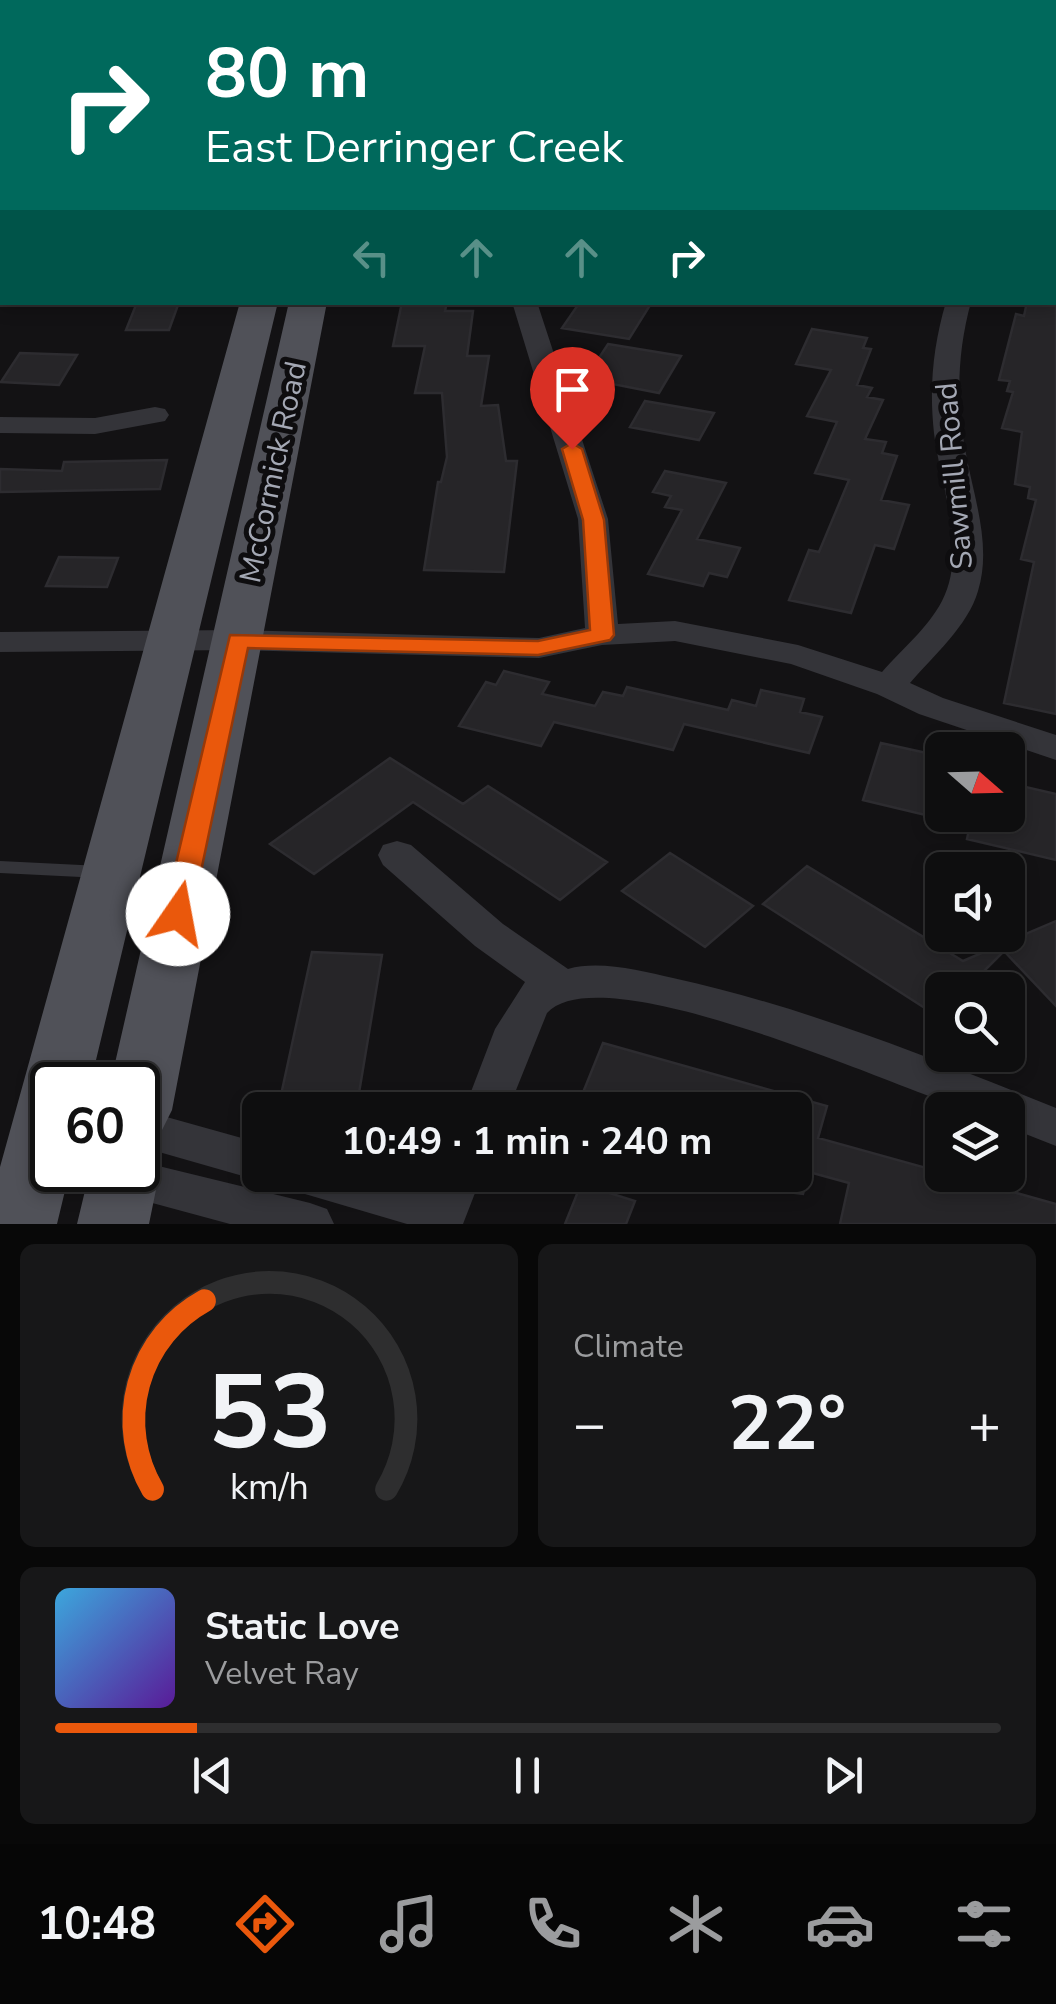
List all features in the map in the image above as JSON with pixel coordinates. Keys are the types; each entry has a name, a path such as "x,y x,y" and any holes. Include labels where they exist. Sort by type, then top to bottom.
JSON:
{"main road":[{"name":"McCormick Road","path":"62,1062 259,305"},
{"name":"McCormick Road","path":"148,1062 307,305"}],"street":[{"path":"525,305 594,520 602,635"},
{"name":"Sawmill Road","path":"889,686 946,618 963,591 966,537 951,451 944,358 958,305"},
{"path":"0,425 96,426 155,415"},
{"path":"0,642 238,640 538,648 602,635 674,631 798,655 1056,748"},
{"path":"397,855 489,936 560,985"},
{"path":"493,1092 538,994 560,985 625,983 704,1000 850,1047 1056,1126"},
{"path":"160,1172 242,1164"},
{"path":"160,1184 310,1224"},
{"path":"388,1192 447,1204"}],"lane":[{"path":"0,867 110,873"}],"building":[{"path":"136,305 178,305 169,330 126,330"},
{"path":"401,305 446,305 445,311 473,311 467,356 489,356 481,406 498,405 506,461 517,461 504,572 424,570 438,482 447,457 442,393 415,393 425,346 393,346"},
{"path":"578,305 650,305 629,339 562,328"},
{"path":"1026,305 1056,305 1056,714 1004,703 1034,562 1021,559 1036,500 1028,498 1030,487 1015,484 1022,432 1002,428 1013,392 1007,391 1010,381 999,380 1016,314 1024,316"},
{"path":"812,329 867,338 863,348 871,349 857,385 872,388 867,397 883,400 865,439 886,442 882,453 897,456 881,500 909,505 894,549 875,545 851,613 789,600 809,550 819,552 849,480 815,473 837,422 807,416 831,370 796,364"},
{"path":"608,344 681,356 659,393 602,382 608,373 591,370"},
{"path":"20,353 77,355 59,385 1,382"},
{"path":"645,401 714,413 699,440 630,427"},
{"path":"167,460 160,489 0,492 0,469 62,471 64,462"},
{"path":"665,471 726,483 697,539 740,548 727,577 709,573 703,586 648,574 682,510 665,507 671,496 653,492"},
{"path":"59,557 118,558 107,587 46,586"},
{"path":"504,671 549,682 542,694 595,706 603,692 623,696 627,687 728,710 732,700 756,706 761,690 804,699 800,712 822,717 809,753 684,724 673,750 554,722 541,746 459,726 486,682 496,685"},
{"path":"881,743 925,753 925,815 863,800"},
{"path":"390,758 463,804 488,786 607,862 560,900 413,802 314,874 270,844"},
{"path":"1025,787 1056,794 1056,860 967,839 968,832 1025,832"},
{"path":"670,853 753,906 705,947 622,891"},
{"path":"807,866 925,938 925,952 948,952 963,961 984,952 1003,952 983,972 925,972 925,1008 763,904"},
{"path":"1056,921 1056,1006 1005,952 1025,952 1025,934"},
{"path":"312,952 382,955 359,1092 282,1092"},
{"path":"603,1043 777,1092 583,1092"},
{"path":"812,1102 827,1106 818,1138 925,1168 925,1192 1013,1192 1056,1204 1056,1224 840,1224 849,1183 812,1173"},
{"path":"578,1192 606,1192 635,1201 626,1224 565,1224"}],"route":[{"path":"178,914 238,640 538,648 602,635 594,520 572,449"}]}
